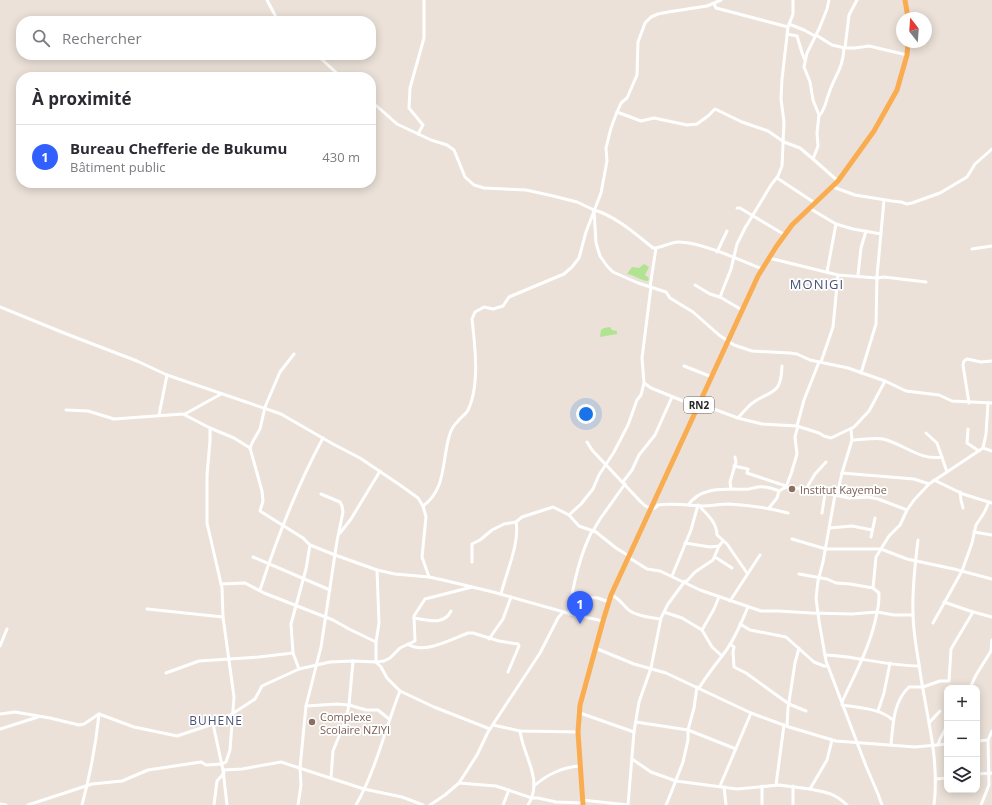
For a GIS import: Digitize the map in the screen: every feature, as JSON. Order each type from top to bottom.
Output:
[{"type":"highway","points":[[905,0],[907,12]]},
{"type":"highway","name":"RN2","points":[[582,803],[578,732],[580,705],[602,621],[611,595],[762,269],[785,235],[809,208],[833,187],[874,131],[897,90],[908,48]]},
{"type":"street","points":[[267,0],[275,16]]},
{"type":"street","points":[[418,134],[423,125],[409,108],[410,88],[424,38],[424,0]]},
{"type":"street","points":[[423,506],[432,498],[439,486],[444,469],[449,436],[457,422],[468,411],[476,376],[472,319],[475,312],[484,307],[493,309],[503,306],[509,297],[564,274],[579,258],[606,175],[608,161],[606,148],[617,112],[621,103],[627,98],[637,75],[638,42],[645,23],[651,17],[668,12],[707,6],[721,0]]},
{"type":"street","points":[[720,297],[734,258],[737,244],[752,215],[777,178],[782,166],[784,122],[781,99],[782,79],[788,26],[793,14],[793,0]]},
{"type":"street","points":[[813,159],[818,146],[817,133],[819,116],[811,94],[810,82],[804,67],[807,52],[826,14],[829,0]]},
{"type":"street","points":[[819,116],[841,66],[849,15],[857,0]]},
{"type":"street","points":[[714,4],[716,8],[804,30],[832,45],[844,48],[869,46],[907,55]]},
{"type":"street","points":[[787,34],[797,36],[800,42],[799,48],[805,60]]},
{"type":"street","points":[[322,60],[336,72]]},
{"type":"street","points":[[376,105],[397,124],[447,145],[454,150],[465,177],[474,185],[489,188],[526,190],[577,202],[612,218],[653,248],[679,242],[702,246],[762,269]]},
{"type":"street","points":[[617,112],[640,121],[654,118],[688,125],[697,124],[715,109],[742,122],[768,131],[784,142],[800,148],[838,181]]},
{"type":"street","points":[[833,187],[856,195],[907,204],[912,203],[940,193],[967,177],[975,164],[992,149]]},
{"type":"street","points":[[777,178],[815,203]]},
{"type":"street","points":[[861,373],[876,324],[877,278],[884,200]]},
{"type":"street","points":[[737,208],[740,208],[785,235]]},
{"type":"street","points":[[809,208],[836,224],[881,234]]},
{"type":"street","points":[[594,210],[596,243],[600,256],[613,272],[666,292],[670,298],[693,312],[728,342],[740,348],[752,351],[790,353],[810,360],[837,365],[885,381],[906,390],[939,395],[952,401],[990,403],[983,448]]},
{"type":"street","points":[[827,272],[836,224]]},
{"type":"street","points":[[717,252],[727,231]]},
{"type":"street","points":[[858,276],[861,248],[866,231]]},
{"type":"street","points":[[972,249],[992,246]]},
{"type":"street","points":[[569,515],[581,504],[593,489],[628,425],[637,400],[641,395],[644,383],[642,358],[656,248]]},
{"type":"street","points":[[769,258],[838,274],[926,282]]},
{"type":"street","points":[[769,508],[777,498],[779,491],[786,487],[797,454],[795,437],[804,400],[833,327],[838,274]]},
{"type":"street","points":[[695,285],[742,310]]},
{"type":"street","points":[[0,307],[137,361],[167,375],[221,394],[265,407],[281,414],[360,458],[418,498],[423,506],[426,517],[422,556],[430,577]]},
{"type":"street","points":[[294,354],[281,369],[265,407],[260,429],[250,448],[262,491],[263,501],[260,511],[303,538],[310,545],[377,570],[395,574],[430,577],[500,594],[569,614],[602,621]]},
{"type":"street","points":[[969,403],[963,365],[964,361],[992,361]]},
{"type":"street","points":[[684,366],[712,377]]},
{"type":"street","points":[[738,418],[752,404],[777,389],[781,380],[782,366]]},
{"type":"street","points":[[159,415],[167,375]]},
{"type":"street","points":[[644,383],[672,397],[738,418],[762,424],[798,426],[831,438],[854,427],[869,411],[885,381]]},
{"type":"street","points":[[66,410],[88,410],[114,419],[185,414],[221,394]]},
{"type":"street","points":[[569,614],[577,567],[585,548],[585,544],[632,470],[639,455],[656,435],[672,397]]},
{"type":"street","points":[[185,414],[210,428],[234,438],[250,448]]},
{"type":"street","points":[[28,805],[92,784],[122,781],[148,770],[201,762],[206,765],[222,764],[226,762],[230,750],[234,697],[230,658],[223,617],[221,584],[207,523],[207,475],[210,428]]},
{"type":"street","points":[[851,429],[852,440],[836,495],[816,598],[828,666],[882,805]]},
{"type":"street","points":[[968,429],[967,443],[979,450]]},
{"type":"street","points":[[926,433],[938,443],[947,472]]},
{"type":"street","points":[[260,590],[268,564],[296,494],[323,438]]},
{"type":"street","points":[[852,440],[882,439],[923,456],[935,458],[942,457]]},
{"type":"street","points":[[587,442],[592,450],[645,506],[651,509],[658,505],[668,504],[700,506],[718,506],[727,504],[769,508],[788,513]]},
{"type":"street","points":[[873,588],[876,557],[889,536],[900,525],[907,510],[914,500],[934,480],[979,450],[983,448],[992,451]]},
{"type":"street","points":[[731,489],[730,482],[735,457]]},
{"type":"street","points":[[806,489],[815,474],[826,462]]},
{"type":"street","points":[[734,466],[748,469],[748,473],[786,487],[806,489],[849,498],[868,497],[878,499],[907,510]]},
{"type":"street","points":[[338,535],[351,519],[380,471]]},
{"type":"street","points":[[842,473],[914,479],[929,484]]},
{"type":"street","points":[[764,487],[765,479]]},
{"type":"street","points":[[933,623],[962,571],[972,543],[976,525],[990,502],[960,492],[934,480]]},
{"type":"street","points":[[688,505],[692,499],[707,491],[724,488],[750,489],[764,487],[779,491]]},
{"type":"street","points":[[960,492],[963,508]]},
{"type":"street","points":[[298,805],[301,785],[300,768],[306,706],[321,647],[338,535],[343,512],[342,506],[336,500],[321,494]]},
{"type":"street","points":[[822,514],[825,494]]},
{"type":"street","points":[[700,506],[715,524],[717,528],[717,535],[747,573]]},
{"type":"street","points":[[672,576],[700,506]]},
{"type":"street","points":[[472,562],[472,544],[480,540],[492,530],[504,524],[516,522],[522,517],[553,507],[569,515],[579,526],[599,534],[616,548],[647,569],[660,571],[686,582],[700,590],[761,612],[778,611],[852,614],[877,612],[894,615],[913,615]]},
{"type":"street","points":[[871,537],[875,518]]},
{"type":"street","points":[[500,594],[515,545],[517,529],[516,522]]},
{"type":"street","points":[[830,528],[852,526],[872,530]]},
{"type":"street","points":[[974,532],[992,535]]},
{"type":"street","points":[[792,539],[826,549],[881,549],[907,560],[962,571],[992,579]]},
{"type":"street","points":[[918,540],[913,589],[913,615],[919,666],[933,746],[936,779],[934,805]]},
{"type":"street","points":[[459,783],[496,786],[532,798],[556,802],[628,805],[634,732],[639,702],[651,668],[660,619],[686,582],[695,572],[713,560],[719,546],[723,541]]},
{"type":"street","points":[[685,543],[710,547],[719,546]]},
{"type":"street","points":[[299,669],[293,653],[291,624],[297,606],[310,545]]},
{"type":"street","points":[[730,601],[760,555]]},
{"type":"street","points":[[253,557],[303,580],[330,590]]},
{"type":"street","points":[[715,557],[732,568]]},
{"type":"street","points":[[377,570],[379,623],[376,642],[376,662],[381,667],[387,678],[400,691],[434,707],[490,729]]},
{"type":"street","points":[[799,574],[836,583],[873,588],[879,593],[877,612],[862,659],[842,704]]},
{"type":"street","points":[[221,584],[245,583],[325,617],[376,642]]},
{"type":"street","points":[[98,714],[134,727],[174,736],[213,724],[232,714],[256,698],[262,686],[299,669],[316,665],[353,661],[376,662],[387,659],[398,650],[415,641],[414,618],[425,599],[472,587]]},
{"type":"street","points":[[611,595],[617,597],[624,606],[638,615],[651,616],[660,619]]},
{"type":"street","points":[[571,596],[598,598],[609,602]]},
{"type":"street","points":[[489,639],[503,619],[511,597]]},
{"type":"street","points":[[702,630],[719,597]]},
{"type":"street","points":[[944,602],[992,617]]},
{"type":"street","points":[[666,805],[683,762],[688,740],[688,730],[698,688],[730,644],[748,607]]},
{"type":"street","points":[[147,609],[223,617]]},
{"type":"street","points":[[414,618],[430,621],[442,620],[450,614],[451,611]]},
{"type":"street","points":[[430,805],[459,783],[490,729],[540,653],[558,618],[564,612]]},
{"type":"street","points":[[664,612],[682,618],[702,630],[712,647],[722,656]]},
{"type":"street","points":[[891,745],[893,720],[896,708],[903,692],[909,687],[923,688],[940,681],[949,681],[951,648],[973,612]]},
{"type":"street","points":[[740,624],[750,630],[783,636],[814,662],[828,666]]},
{"type":"street","points":[[0,646],[8,629]]},
{"type":"street","points":[[408,644],[417,648],[436,645],[468,633],[473,633],[489,639],[519,646],[508,672]]},
{"type":"street","points":[[972,685],[991,651],[992,640]]},
{"type":"street","points":[[730,644],[734,647],[734,667],[746,673],[789,704],[806,711]]},
{"type":"street","points":[[595,648],[634,664],[666,673],[751,713],[786,726],[832,740],[915,747],[944,744]]},
{"type":"street","points":[[776,785],[795,663],[799,648]]},
{"type":"street","points":[[166,673],[199,661],[293,653]]},
{"type":"street","points":[[825,655],[890,663],[902,666],[919,666]]},
{"type":"street","points":[[331,778],[333,751],[346,720],[349,705],[353,661]]},
{"type":"street","points":[[878,711],[884,693],[890,663]]},
{"type":"street","points":[[356,805],[364,789],[381,745],[400,691]]},
{"type":"street","points":[[306,706],[337,704],[349,705],[366,710],[378,710],[389,719]]},
{"type":"street","points":[[842,704],[878,711],[887,715],[893,720]]},
{"type":"street","points":[[0,714],[15,712],[79,725],[84,724],[98,714]]},
{"type":"street","points":[[929,723],[940,712]]},
{"type":"street","points":[[580,713],[634,732]]},
{"type":"street","points":[[726,805],[722,787],[751,713]]},
{"type":"street","points":[[82,805],[88,786],[97,733],[98,714]]},
{"type":"street","points":[[0,729],[40,716]]},
{"type":"street","points":[[636,722],[688,730],[736,749]]},
{"type":"street","points":[[213,724],[222,764],[227,805]]},
{"type":"street","points":[[493,725],[520,731],[578,732]]},
{"type":"street","points":[[520,731],[524,751],[534,776],[532,798],[528,805]]},
{"type":"street","points":[[981,805],[989,785],[990,773],[988,740],[992,731]]},
{"type":"street","points":[[938,745],[944,732]]},
{"type":"street","points":[[810,788],[827,760],[832,740]]},
{"type":"street","points":[[980,741],[988,740]]},
{"type":"street","points":[[632,759],[651,772],[676,781],[737,789],[776,785],[810,788],[839,797],[847,805]]},
{"type":"street","points":[[223,771],[279,762],[364,789],[402,797],[423,805]]},
{"type":"street","points":[[534,786],[553,773],[572,766],[579,766]]},
{"type":"street","points":[[214,805],[217,781],[223,771]]},
{"type":"street","points":[[980,774],[990,773]]},
{"type":"street","points":[[936,779],[944,778]]},
{"type":"street","points":[[762,786],[762,805]]},
{"type":"street","points":[[793,786],[793,805]]},
{"type":"street","points":[[503,805],[509,790]]},
{"type":"street","points":[[0,804],[6,805]]},
{"type":"green space","points":[[644,264],[649,267],[645,275],[649,278],[648,281],[627,274],[632,267],[639,268]]},
{"type":"green space","points":[[610,327],[612,330],[617,331],[617,334],[600,337],[601,330]]},
{"type":"place","name":"Institut Kayembe","points":[[792,489]]},
{"type":"place","name":"Bureau Chefferie de Bukumu","points":[[580,624]]},
{"type":"place","name":"Complexe Scolaire NZIYI","points":[[312,722]]},
{"type":"district","name":"MONIGI","points":[[817,284]]},
{"type":"district","name":"BUHENE","points":[[216,720]]}]
